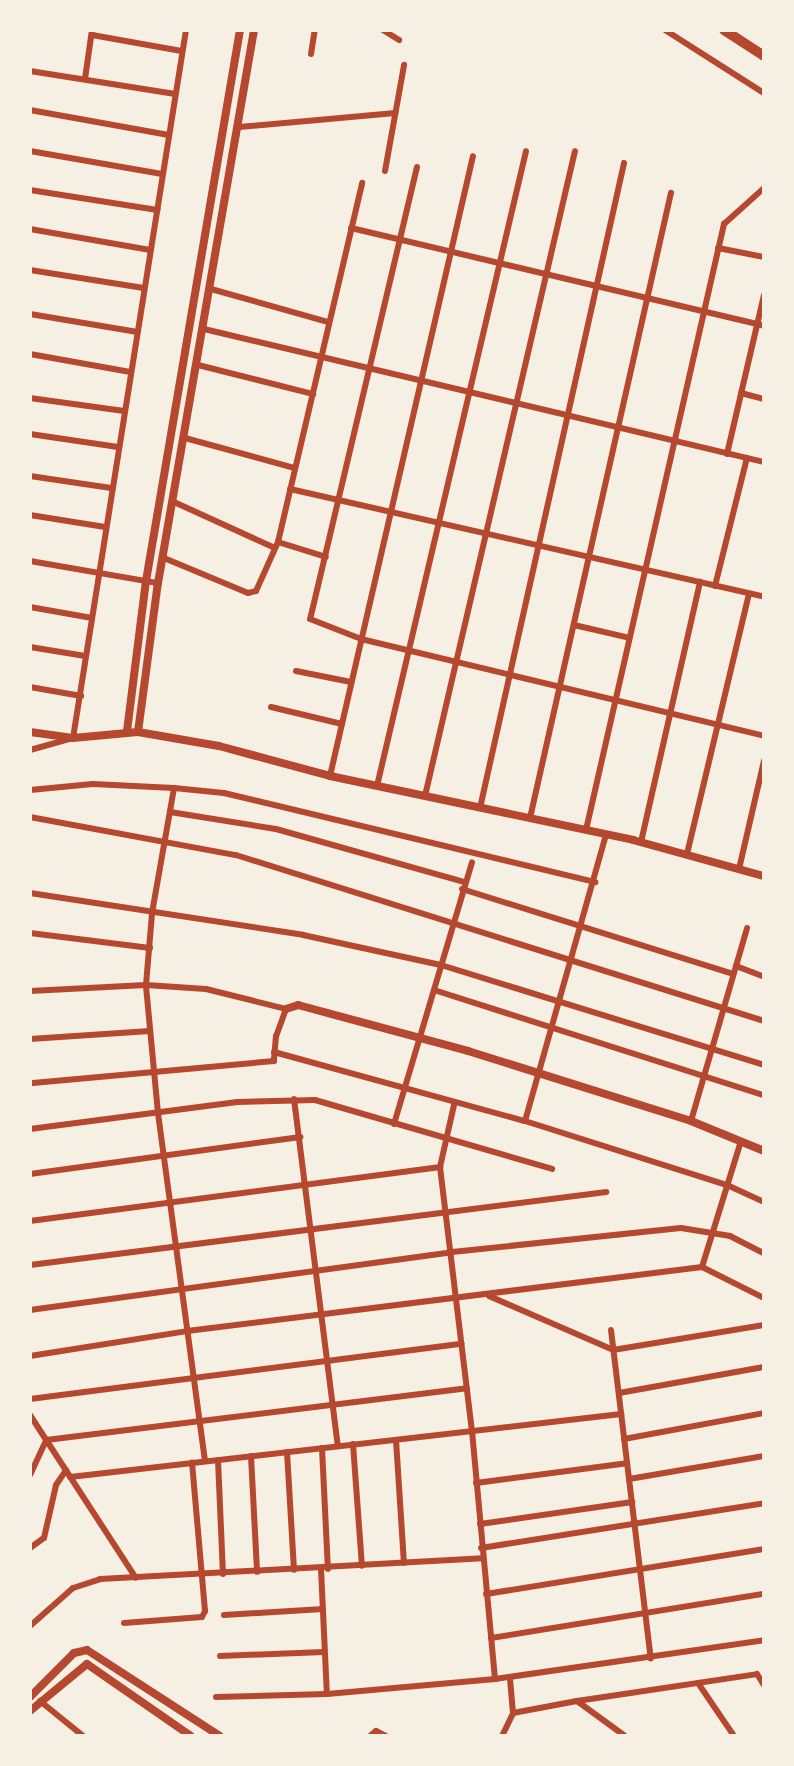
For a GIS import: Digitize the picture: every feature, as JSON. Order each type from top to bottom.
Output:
[{"type":"main road","points":[[724,30],[764,55]]},
{"type":"street","points":[[74,738],[111,488],[186,30]]},
{"type":"street","points":[[127,731],[146,581],[240,30]]},
{"type":"street","points":[[138,732],[158,583],[240,127],[254,30]]},
{"type":"street","points":[[311,54],[315,30]]},
{"type":"street","points":[[383,30],[399,40]]},
{"type":"street","points":[[665,30],[764,93]]},
{"type":"street","points":[[85,79],[92,33],[182,51]]},
{"type":"street","points":[[385,171],[404,65]]},
{"type":"street","points":[[30,73],[175,94]]},
{"type":"street","points":[[30,110],[169,135]]},
{"type":"street","points":[[240,127],[396,113]]},
{"type":"street","points":[[30,151],[162,174]]},
{"type":"street","points":[[377,786],[411,651],[526,151]]},
{"type":"street","points":[[425,796],[575,151]]},
{"type":"street","points":[[330,776],[473,156]]},
{"type":"street","points":[[480,808],[624,163]]},
{"type":"street","points":[[417,167],[342,500],[310,619],[361,639],[764,736]]},
{"type":"street","points":[[164,558],[253,595],[277,545],[362,183]]},
{"type":"street","points":[[586,830],[724,224],[764,188]]},
{"type":"street","points":[[30,190],[157,210]]},
{"type":"street","points":[[530,818],[671,193]]},
{"type":"street","points":[[351,228],[761,325]]},
{"type":"street","points":[[30,229],[150,250]]},
{"type":"street","points":[[718,248],[764,257]]},
{"type":"street","points":[[30,270],[144,288]]},
{"type":"street","points":[[201,270],[214,273]]},
{"type":"street","points":[[211,289],[328,322]]},
{"type":"street","points":[[727,454],[761,325],[764,295]]},
{"type":"street","points":[[30,314],[137,332]]},
{"type":"street","points":[[204,329],[516,406],[764,462]]},
{"type":"street","points":[[30,354],[130,372]]},
{"type":"street","points":[[198,365],[313,394]]},
{"type":"street","points":[[741,393],[764,399]]},
{"type":"street","points":[[30,398],[124,411]]},
{"type":"street","points":[[30,434],[118,447]]},
{"type":"street","points":[[185,439],[295,468]]},
{"type":"street","points":[[715,586],[747,458]]},
{"type":"street","points":[[30,476],[111,488]]},
{"type":"street","points":[[162,488],[175,492]]},
{"type":"street","points":[[290,489],[764,597]]},
{"type":"street","points":[[174,502],[277,545],[326,557]]},
{"type":"street","points":[[30,515],[105,527]]},
{"type":"street","points":[[30,561],[158,583]]},
{"type":"street","points":[[641,842],[700,582]]},
{"type":"street","points":[[687,854],[749,593]]},
{"type":"street","points":[[30,607],[92,618]]},
{"type":"street","points":[[574,625],[630,638]]},
{"type":"street","points":[[30,647],[85,656]]},
{"type":"street","points":[[296,671],[351,682]]},
{"type":"street","points":[[30,687],[81,696]]},
{"type":"street","points":[[271,707],[342,724]]},
{"type":"street","points":[[30,732],[74,738]]},
{"type":"street","points":[[30,750],[74,738],[138,732],[219,746],[330,776],[641,842],[764,876]]},
{"type":"street","points":[[739,869],[764,761]]},
{"type":"street","points":[[30,790],[93,784],[224,793],[595,883]]},
{"type":"street","points":[[174,788],[152,913],[146,985],[158,1114],[205,1461]]},
{"type":"street","points":[[170,812],[276,829],[464,885],[581,926],[733,974]]},
{"type":"street","points":[[30,817],[236,855],[318,878],[452,925],[764,1021]]},
{"type":"street","points":[[525,1121],[568,960],[595,883],[606,834]]},
{"type":"street","points":[[394,1124],[472,862]]},
{"type":"street","points":[[30,893],[303,935],[441,965],[558,999],[764,1065]]},
{"type":"street","points":[[691,1121],[747,928]]},
{"type":"street","points":[[30,933],[149,948]]},
{"type":"street","points":[[736,965],[764,976]]},
{"type":"street","points":[[30,991],[146,985],[206,989],[286,1009],[298,1005],[539,1073],[691,1121],[764,1151]]},
{"type":"street","points":[[434,990],[764,1094]]},
{"type":"street","points":[[30,1083],[274,1061],[286,1009]]},
{"type":"street","points":[[30,1040],[150,1031]]},
{"type":"street","points":[[274,1052],[454,1105],[525,1121],[727,1185],[764,1202]]},
{"type":"street","points":[[295,1099],[338,1446]]},
{"type":"street","points":[[30,1129],[295,1099],[315,1100],[394,1124],[447,1136],[552,1169]]},
{"type":"street","points":[[454,1105],[440,1167],[472,1431],[495,1679]]},
{"type":"street","points":[[30,1174],[300,1137]]},
{"type":"street","points":[[702,1267],[741,1141]]},
{"type":"street","points":[[30,1221],[306,1182],[440,1167]]},
{"type":"street","points":[[30,1265],[312,1227],[606,1192]]},
{"type":"street","points":[[30,1310],[317,1273],[452,1252],[681,1228],[713,1231],[764,1252]]},
{"type":"street","points":[[30,1356],[322,1313],[457,1299],[702,1267],[764,1298]]},
{"type":"street","points":[[487,1295],[613,1350],[764,1325]]},
{"type":"street","points":[[611,1330],[651,1658]]},
{"type":"street","points":[[30,1399],[462,1344]]},
{"type":"street","points":[[619,1393],[764,1367]]},
{"type":"street","points":[[46,1440],[467,1388]]},
{"type":"street","points":[[624,1439],[764,1413]]},
{"type":"street","points":[[30,1548],[44,1538],[56,1485],[68,1473],[192,1463],[621,1414]]},
{"type":"street","points":[[30,1415],[136,1578]]},
{"type":"street","points":[[30,1475],[46,1440]]},
{"type":"street","points":[[396,1440],[404,1563]]},
{"type":"street","points":[[353,1444],[362,1566]]},
{"type":"street","points":[[322,1448],[323,1609],[327,1694]]},
{"type":"street","points":[[287,1452],[294,1570]]},
{"type":"street","points":[[251,1456],[257,1572]]},
{"type":"street","points":[[629,1479],[764,1456]]},
{"type":"street","points":[[218,1460],[223,1574]]},
{"type":"street","points":[[124,1623],[202,1617],[202,1574],[192,1463]]},
{"type":"street","points":[[476,1483],[627,1463]]},
{"type":"street","points":[[480,1524],[632,1502]]},
{"type":"street","points":[[481,1548],[635,1526],[764,1503]]},
{"type":"street","points":[[486,1594],[764,1549]]},
{"type":"street","points":[[30,1626],[73,1588],[100,1579],[324,1569],[482,1558]]},
{"type":"street","points":[[491,1638],[764,1594]]},
{"type":"street","points":[[224,1615],[323,1609]]},
{"type":"street","points":[[216,1697],[327,1694],[495,1679],[764,1640]]},
{"type":"street","points":[[30,1697],[74,1653],[87,1650],[220,1736]]},
{"type":"street","points":[[220,1656],[324,1652]]},
{"type":"street","points":[[30,1711],[87,1664],[191,1736]]},
{"type":"street","points":[[513,1713],[757,1674],[764,1685]]},
{"type":"street","points":[[502,1736],[513,1713],[510,1677]]},
{"type":"street","points":[[698,1683],[734,1736]]},
{"type":"street","points":[[40,1701],[83,1736]]},
{"type":"street","points":[[577,1701],[625,1736]]},
{"type":"street","points":[[370,1736],[376,1731],[386,1736]]}]
